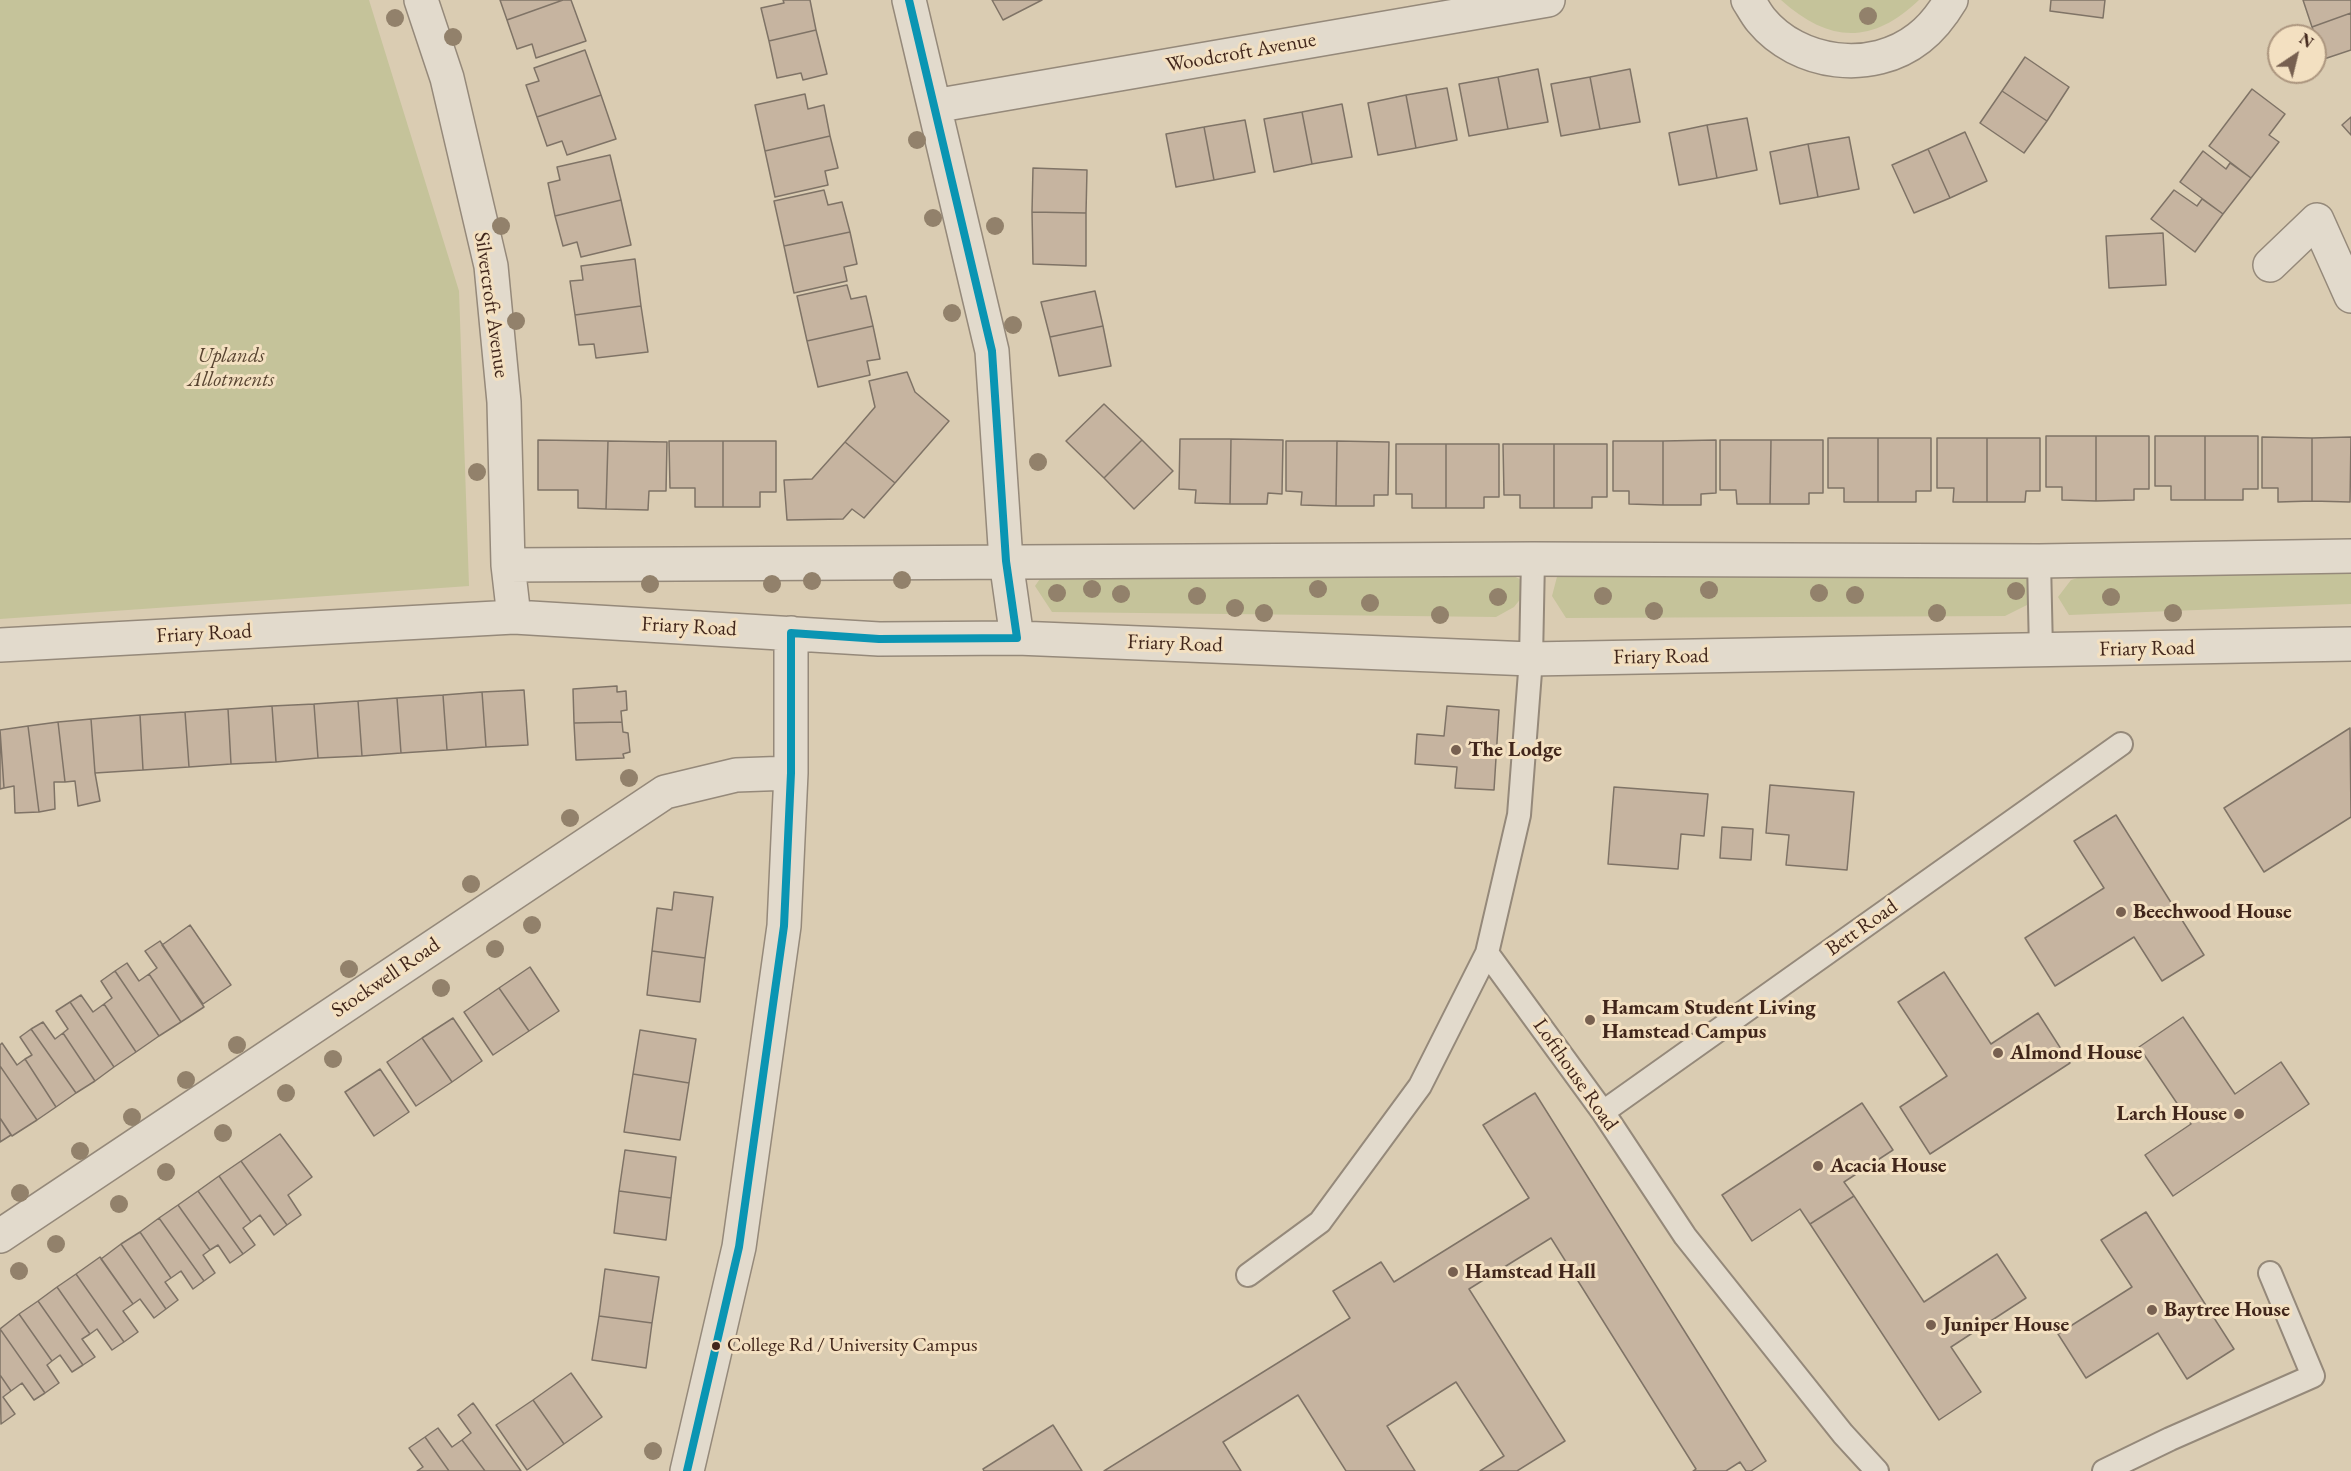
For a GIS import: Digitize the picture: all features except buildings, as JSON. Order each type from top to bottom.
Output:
[{"type":"street","name":"Silvercroft Avenue","points":[[421,0],[447,78],[491,266],[504,402],[508,565],[514,618]]},
{"type":"street","points":[[909,0],[992,351],[1006,561],[1017,638]]},
{"type":"street","name":"Woodcroft Avenue","points":[[934,106],[1548,0]]},
{"type":"street","points":[[1748,0],[1761,20],[1782,39],[1807,53],[1835,60],[1864,60],[1892,53],[1918,39],[1939,19],[1951,0]]},
{"type":"street","points":[[2270,265],[2317,220],[2351,296]]},
{"type":"street","points":[[508,565],[1006,561],[2039,561],[2351,556]]},
{"type":"street","name":"Friary Road","points":[[0,645],[514,618],[879,639],[1017,638],[1531,659],[2351,644]]},
{"type":"street","points":[[687,1471],[739,1247],[784,926],[791,774],[791,633]]},
{"type":"street","name":"Stockwell Road","points":[[0,1236],[665,792],[736,775],[791,774]]},
{"type":"lane","points":[[1248,1275],[1320,1222],[1420,1086],[1487,952],[1519,815],[1531,659],[1533,560]]},
{"type":"lane","points":[[2039,561],[2041,651]]},
{"type":"lane","name":"Bett Road","points":[[1603,1112],[2121,744]]},
{"type":"lane","name":"Lofthouse Road","points":[[1487,952],[1603,1112],[1685,1236],[1843,1434],[1877,1471]]},
{"type":"lane","points":[[2104,1471],[2170,1439],[2313,1376],[2270,1273]]},
{"type":"green space","name":"Uplands Allotments","points":[[0,0],[369,0],[459,291],[469,586],[0,619]]},
{"type":"green space","points":[[1781,0],[1919,0],[1902,15],[1884,25],[1867,31],[1850,33],[1833,31],[1816,24]]},
{"type":"green space","points":[[2351,567],[2351,604],[2069,615],[2058,597],[2071,580],[2104,570]]},
{"type":"green space","points":[[1044,573],[1509,574],[1522,580],[1522,597],[1514,607],[1496,617],[1052,612],[1035,586]]},
{"type":"green space","points":[[1558,573],[2023,575],[2033,583],[2027,605],[2005,616],[1566,618],[1552,596]]},
{"type":"transit line","points":[[687,1471],[739,1247],[784,926],[791,773],[791,633],[879,639],[1017,638],[1006,561],[992,351],[909,0]]},
{"type":"place","name":"The Lodge","points":[[1456,750]]},
{"type":"place","name":"Beechwood House","points":[[2121,912]]},
{"type":"place","name":"Hamcam Student Living Hamstead Campus","points":[[1590,1020]]},
{"type":"place","name":"Almond House","points":[[1998,1053]]},
{"type":"place","name":"Larch House","points":[[2239,1114]]},
{"type":"place","name":"Acacia House","points":[[1818,1166]]},
{"type":"place","name":"Hamstead Hall","points":[[1453,1272]]},
{"type":"place","name":"Baytree House","points":[[2152,1310]]},
{"type":"place","name":"Juniper House","points":[[1931,1325]]},
{"type":"place","name":"College Rd / University Campus","points":[[716,1346]]}]
